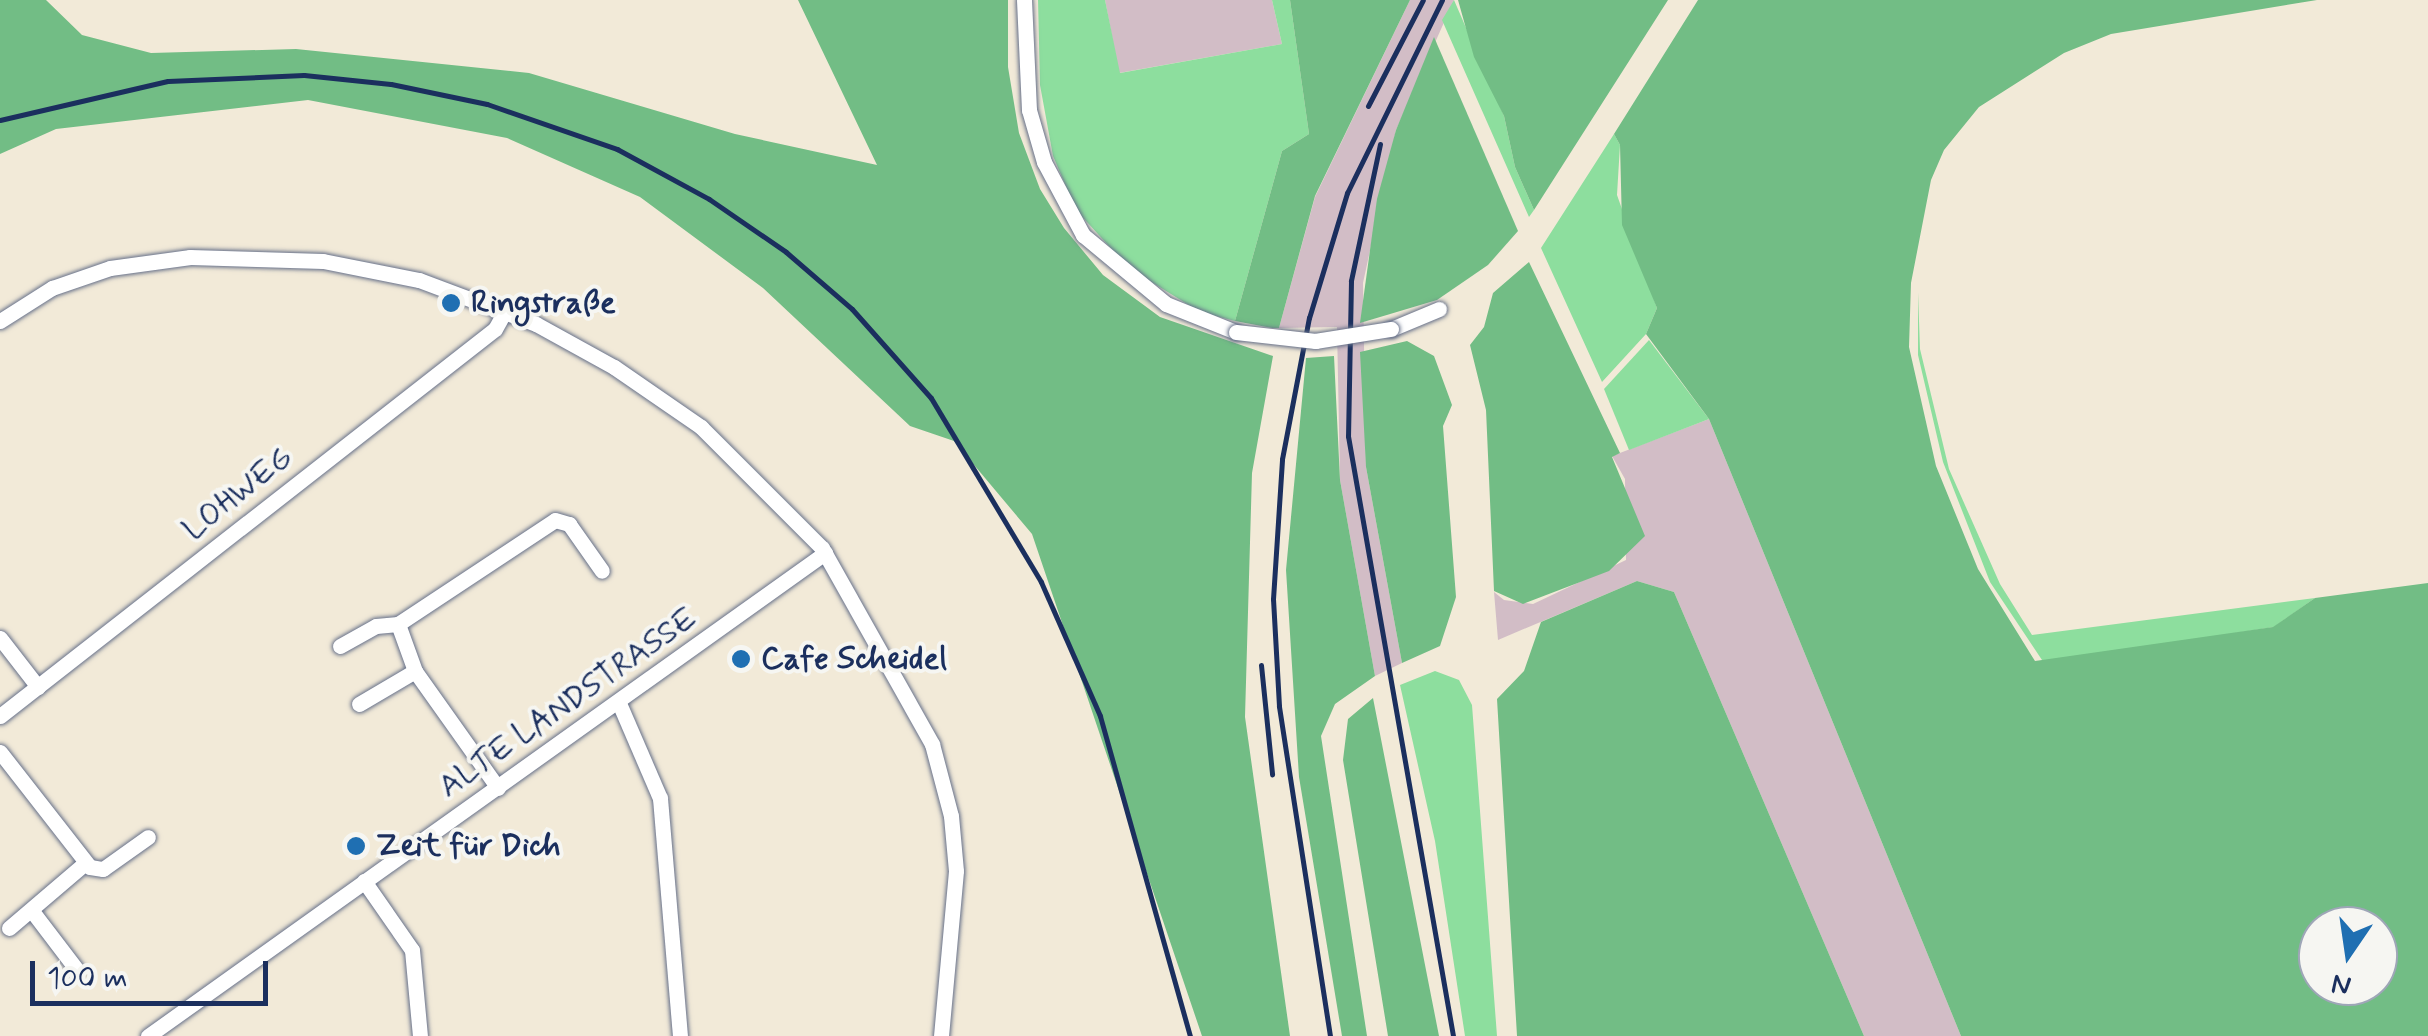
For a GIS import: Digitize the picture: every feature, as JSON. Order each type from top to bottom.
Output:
[{"type":"street","points":[[1024,0],[1030,110],[1061,201],[1083,234],[1137,285],[1196,319],[1236,332],[1315,342],[1391,329],[1440,310]]},
{"type":"street","points":[[0,321],[85,275],[190,257],[323,260],[419,280],[506,311],[594,354],[701,427],[825,553],[932,744],[951,816],[955,897],[941,1036]]},
{"type":"street","name":"LOHWEG","points":[[0,716],[495,329],[506,311]]},
{"type":"street","points":[[340,646],[376,626],[398,624],[555,520],[569,524],[602,571]]},
{"type":"street","name":"ALTE LANDSTRASSE","points":[[148,1036],[825,553]]},
{"type":"street","points":[[398,624],[415,670],[498,788]]},
{"type":"street","points":[[0,638],[38,687]]},
{"type":"street","points":[[359,704],[415,670]]},
{"type":"street","points":[[618,702],[660,798],[680,1036]]},
{"type":"street","points":[[0,752],[84,864],[103,869],[148,837]]},
{"type":"street","points":[[9,928],[84,864]]},
{"type":"street","points":[[364,880],[412,950],[420,1036]]},
{"type":"street","points":[[32,911],[77,970]]},
{"type":"shaded area","points":[[1105,0],[1272,0],[1282,44],[1119,73]]},
{"type":"shaded area","points":[[1410,0],[1454,0],[1396,130],[1363,283],[1366,467],[1402,663],[1375,676],[1340,480],[1337,327],[1279,328],[1315,197]]},
{"type":"shaded area","points":[[1709,419],[1961,1036],[1864,1036],[1674,592],[1637,581],[1498,640],[1494,592],[1504,600],[1533,604],[1626,560],[1625,479],[1612,456]]},
{"type":"green space","points":[[0,0],[46,0],[82,35],[151,53],[296,49],[529,73],[735,134],[877,165],[798,0],[1008,0],[1008,67],[1019,133],[1040,189],[1064,228],[1103,275],[1160,317],[1273,356],[1252,473],[1245,717],[1290,1036],[1202,1036],[1032,534],[954,441],[910,426],[763,288],[640,197],[507,138],[308,100],[56,129],[0,154]]},
{"type":"green space","points":[[1038,0],[1105,0],[1120,73],[1282,44],[1272,0],[1290,0],[1309,134],[1282,151],[1235,321],[1200,312],[1129,268],[1076,210],[1053,156],[1040,85]]},
{"type":"green space","points":[[1290,0],[1410,0],[1315,196],[1279,328],[1272,328],[1235,321],[1282,151],[1309,134]]},
{"type":"green space","points":[[1454,0],[1504,116],[1515,167],[1534,210],[1529,217],[1442,20]]},
{"type":"green space","points":[[1458,0],[1668,0],[1534,210],[1515,167],[1504,116],[1474,57]]},
{"type":"green space","points":[[1698,0],[2317,0],[2111,34],[2064,53],[1979,107],[1944,150],[1931,180],[1911,283],[1909,347],[1936,466],[1978,569],[2035,661],[2273,627],[2315,598],[2428,583],[2428,1036],[1961,1036],[1709,419],[1646,334],[1657,308],[1622,225],[1620,145],[1614,134]]},
{"type":"green space","points":[[1434,37],[1518,231],[1488,265],[1437,300],[1360,323],[1377,199],[1396,130]]},
{"type":"green space","points":[[1614,134],[1620,145],[1617,195],[1657,308],[1646,334],[1602,382],[1541,248]]},
{"type":"green space","points":[[1529,262],[1620,453],[1612,457],[1645,536],[1609,571],[1523,604],[1494,591],[1486,410],[1470,345],[1484,327],[1493,293]]},
{"type":"green space","points":[[1918,292],[1920,349],[1949,469],[2000,584],[2032,635],[2315,598],[2274,627],[2044,663],[1990,582],[1943,462],[1918,355]]},
{"type":"green space","points":[[1649,340],[1709,419],[1629,450],[1604,389]]},
{"type":"green space","points":[[1407,341],[1434,356],[1452,405],[1443,426],[1456,597],[1440,646],[1402,663],[1366,467],[1360,352]]},
{"type":"green space","points":[[1334,356],[1340,480],[1375,676],[1335,704],[1321,736],[1367,1036],[1342,1036],[1299,777],[1286,570],[1306,358]]},
{"type":"green space","points":[[1637,581],[1674,592],[1864,1036],[1517,1036],[1497,699],[1524,671],[1541,622]]},
{"type":"green space","points":[[1435,671],[1459,680],[1472,705],[1497,1036],[1465,1036],[1435,841],[1400,685]]},
{"type":"green space","points":[[1373,698],[1439,1036],[1388,1036],[1343,760],[1348,719]]},
{"type":"railway","points":[[1368,106],[1423,0]]},
{"type":"railway","points":[[1330,1036],[1279,706],[1273,599],[1282,459],[1309,318],[1347,193],[1442,0]]},
{"type":"railway","points":[[0,120],[168,81],[304,75],[391,84],[487,104],[617,149],[709,199],[786,252],[852,309],[931,398],[1041,582],[1100,716],[1190,1036]]},
{"type":"railway","points":[[1380,144],[1351,281],[1348,436],[1453,1036]]},
{"type":"railway","points":[[1261,665],[1272,774]]},
{"type":"place","name":"Ringstraße","points":[[451,303]]},
{"type":"place","name":"Cafe Scheidel","points":[[741,659]]},
{"type":"place","name":"Zeit für Dich","points":[[356,846]]}]
